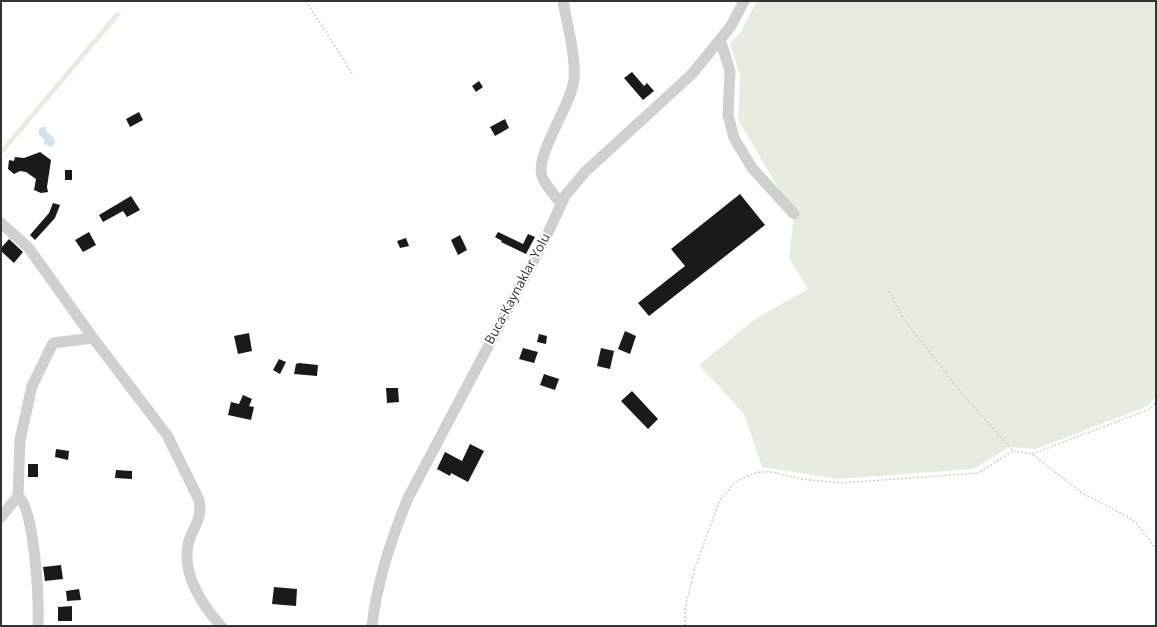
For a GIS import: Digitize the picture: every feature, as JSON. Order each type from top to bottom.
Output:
[{"type":"street","points":[[561,204],[542,178],[541,165],[548,143],[569,100],[574,79],[572,49],[563,1]]},
{"type":"street","name":"Buca-Kaynaklar Yolu","points":[[372,626],[376,594],[395,529],[408,498],[546,237],[565,196],[585,172],[692,74],[730,26],[744,1]]},
{"type":"street","points":[[720,39],[730,71],[728,115],[734,138],[752,168],[794,214]]},
{"type":"street","points":[[1,223],[28,246],[93,338],[166,435],[199,500],[201,512],[188,545],[188,568],[196,589],[210,614],[221,626]]},
{"type":"street","points":[[1,517],[18,496],[20,489],[18,456],[20,440],[32,386],[54,343],[93,338]]},
{"type":"street","points":[[18,496],[22,498],[25,509],[36,566],[38,626]]},
{"type":"path","points":[[306,1],[352,73]]},
{"type":"path","points":[[888,292],[903,318],[964,396],[1013,451],[1032,454],[1082,493],[1128,517],[1137,524],[1156,549]]},
{"type":"path","points":[[1032,454],[1150,409],[1156,402]]},
{"type":"path","points":[[685,626],[685,608],[695,568],[719,502],[734,483],[749,475],[760,472],[773,472],[801,479],[841,483],[978,473],[1013,451]]},
{"type":"shaded area","points":[[757,1],[1156,1],[1156,396],[1148,406],[1036,449],[1009,447],[974,469],[837,479],[762,467],[744,414],[699,365],[755,319],[808,289],[789,258],[794,214],[738,120],[740,76],[730,44],[741,31]]},
{"type":"shaded area","points":[[117,11],[121,14],[1,156],[1,149]]},
{"type":"water","points":[[46,127],[46,131],[54,138],[55,143],[51,147],[44,144],[44,139],[39,135],[39,129]]},
{"type":"building","points":[[632,72],[644,86],[647,83],[654,91],[643,100],[624,78]]},
{"type":"building","points":[[479,81],[483,87],[476,92],[472,86]]},
{"type":"building","points":[[139,112],[143,120],[130,127],[126,119]]},
{"type":"building","points":[[505,119],[509,128],[495,136],[490,127]]},
{"type":"building","points":[[40,152],[51,160],[47,187],[48,192],[41,193],[34,190],[36,179],[26,172],[20,171],[14,174],[8,169],[9,160],[14,161],[15,157],[24,158]]},
{"type":"building","points":[[65,170],[72,170],[72,180],[65,180]]},
{"type":"building","points":[[740,194],[765,225],[649,316],[638,303],[685,266],[671,249]]},
{"type":"building","points":[[131,196],[140,210],[127,217],[123,211],[103,222],[99,215]]},
{"type":"building","points":[[53,203],[60,205],[55,218],[35,240],[30,235],[49,213]]},
{"type":"building","points":[[89,232],[96,245],[83,252],[75,240]]},
{"type":"building","points":[[498,232],[523,244],[528,234],[535,237],[526,254],[501,242],[502,241],[495,237]]},
{"type":"building","points":[[460,235],[467,250],[458,255],[451,240]]},
{"type":"building","points":[[406,238],[409,246],[400,248],[397,241]]},
{"type":"building","points":[[9,239],[23,252],[14,263],[1,251],[1,248]]},
{"type":"building","points":[[625,331],[636,336],[630,354],[618,349]]},
{"type":"building","points":[[249,333],[252,351],[238,354],[234,336]]},
{"type":"building","points":[[539,334],[547,336],[546,344],[537,342]]},
{"type":"building","points":[[523,348],[538,352],[534,363],[519,359]]},
{"type":"building","points":[[601,348],[614,351],[610,369],[597,366]]},
{"type":"building","points":[[279,359],[286,362],[280,374],[273,370]]},
{"type":"building","points":[[296,364],[318,365],[317,376],[294,374]]},
{"type":"building","points":[[544,374],[559,379],[555,390],[540,385]]},
{"type":"building","points":[[386,388],[398,388],[399,402],[387,403]]},
{"type":"building","points":[[632,391],[658,419],[648,429],[621,401]]},
{"type":"building","points":[[243,395],[252,399],[249,406],[254,407],[251,420],[228,415],[231,402],[239,404]]},
{"type":"building","points":[[470,444],[484,451],[468,482],[451,473],[450,476],[437,469],[445,452],[462,461]]},
{"type":"building","points":[[56,449],[69,451],[68,460],[55,457]]},
{"type":"building","points":[[28,464],[38,464],[38,477],[28,477]]},
{"type":"building","points":[[116,470],[132,471],[132,479],[115,478]]},
{"type":"building","points":[[61,565],[63,579],[45,581],[43,567]]},
{"type":"building","points":[[274,587],[297,589],[296,606],[272,604]]},
{"type":"building","points":[[79,589],[81,600],[67,601],[66,591]]},
{"type":"building","points":[[72,606],[72,621],[58,621],[58,607]]}]
